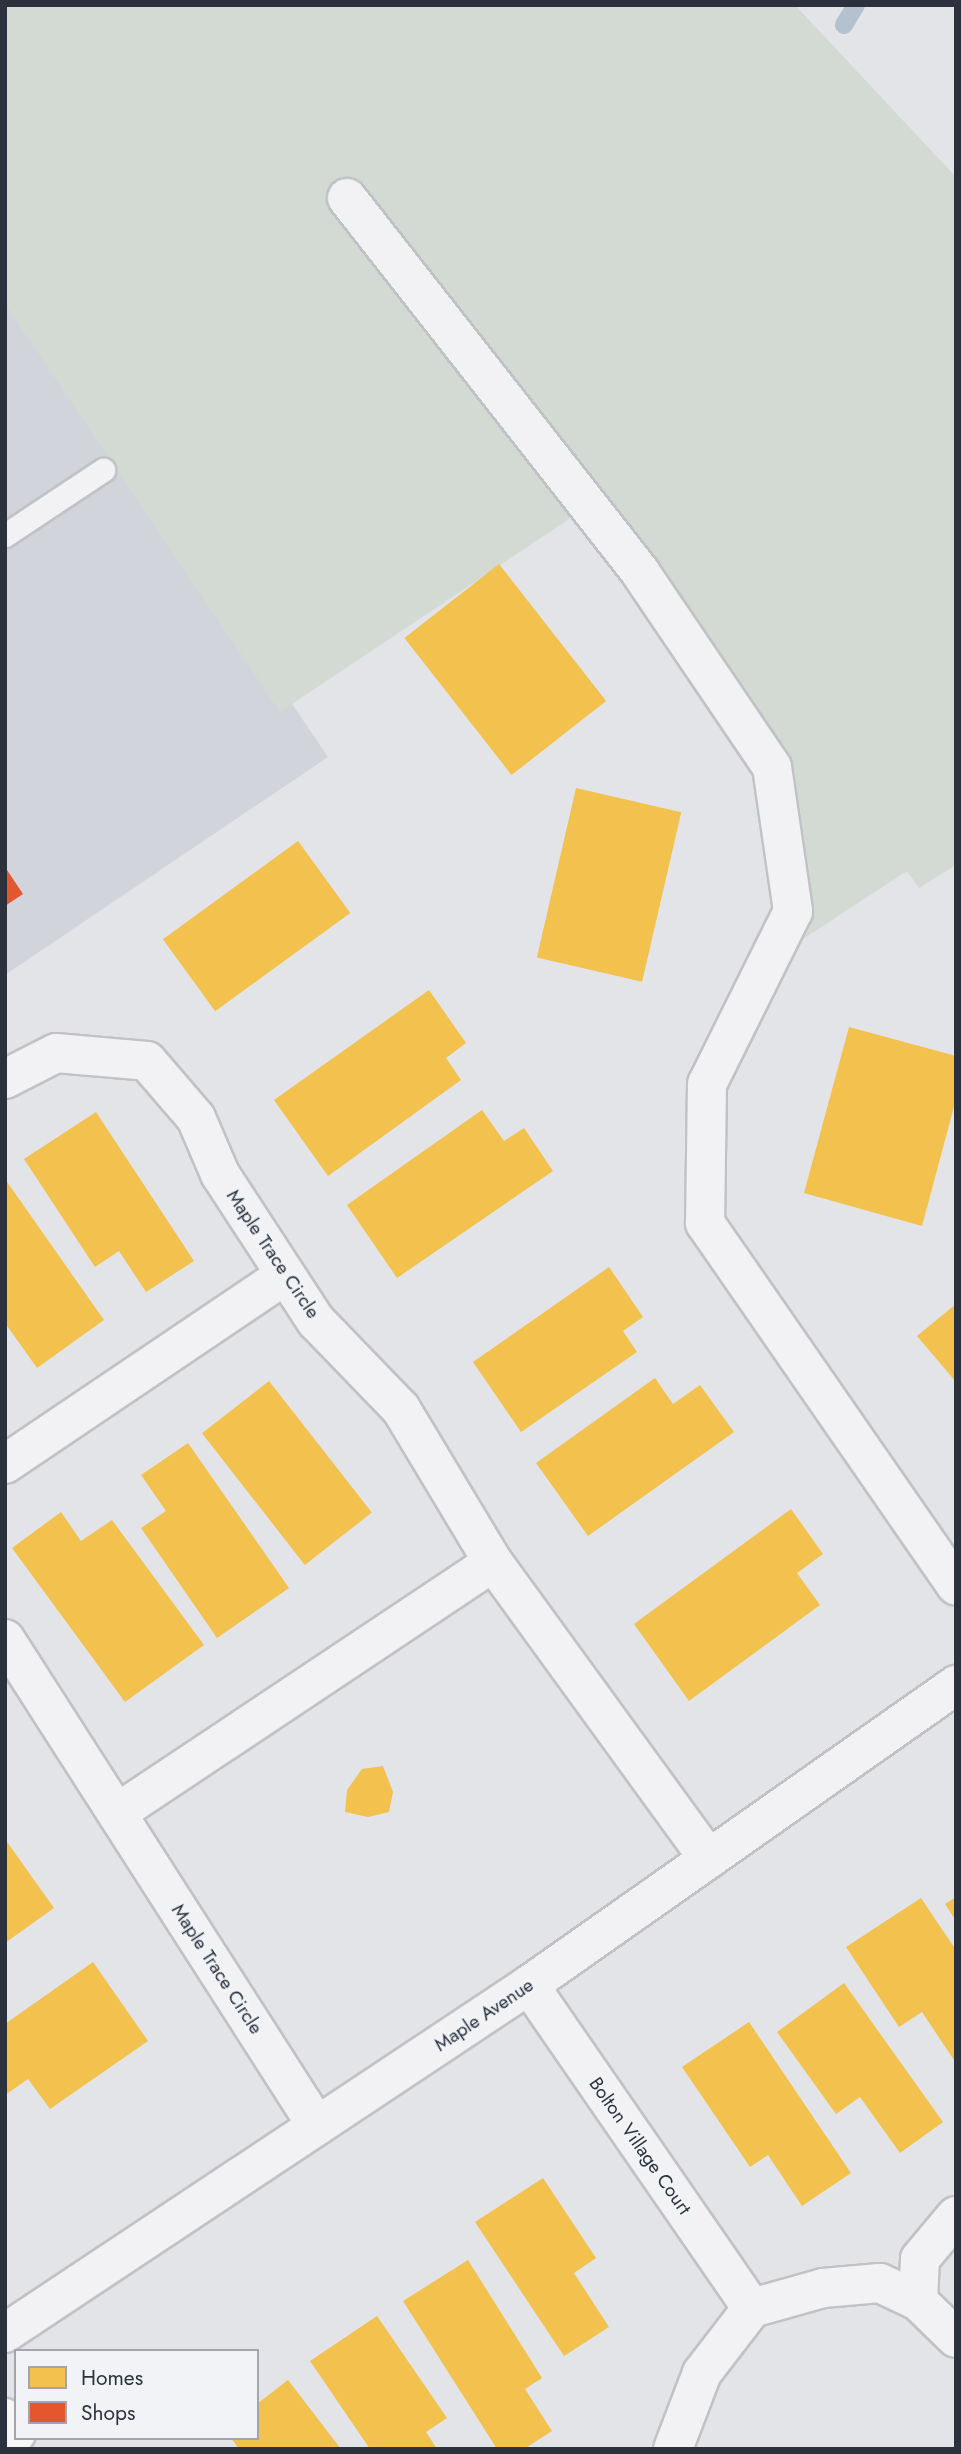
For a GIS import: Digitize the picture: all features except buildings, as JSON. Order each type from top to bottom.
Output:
[{"type":"street","points":[[347,198],[640,572],[772,767],[793,911],[707,1084],[705,1223],[956,1585]]},
{"type":"street","name":"Maple Trace Circle","points":[[5,1079],[55,1053],[147,1061],[196,1118],[220,1174],[316,1321],[401,1409],[493,1562],[709,1859]]},
{"type":"street","points":[[5,1464],[285,1275]]},
{"type":"street","points":[[117,1813],[493,1562]]},
{"type":"street","name":"Maple Trace Circle","points":[[5,1639],[317,2126]]},
{"type":"street","name":"Maple Avenue","points":[[5,2333],[529,1985],[956,1685]]},
{"type":"street","name":"Bolton Village Court","points":[[529,1985],[752,2308]]},
{"type":"street","points":[[918,2301],[920,2259],[956,2216]]},
{"type":"street","points":[[673,2449],[702,2372],[752,2308],[823,2288],[880,2283],[918,2301],[956,2339]]},
{"type":"lane","points":[[5,535],[103,470]]},
{"type":"shaded area","points":[[5,5],[795,5],[956,177],[956,865],[919,888],[907,871],[774,958],[779,805],[587,507],[280,712],[5,304]]},
{"type":"shaded area","points":[[5,280],[328,757],[5,975]]},
{"type":"waterway","points":[[844,25],[856,5]]}]
